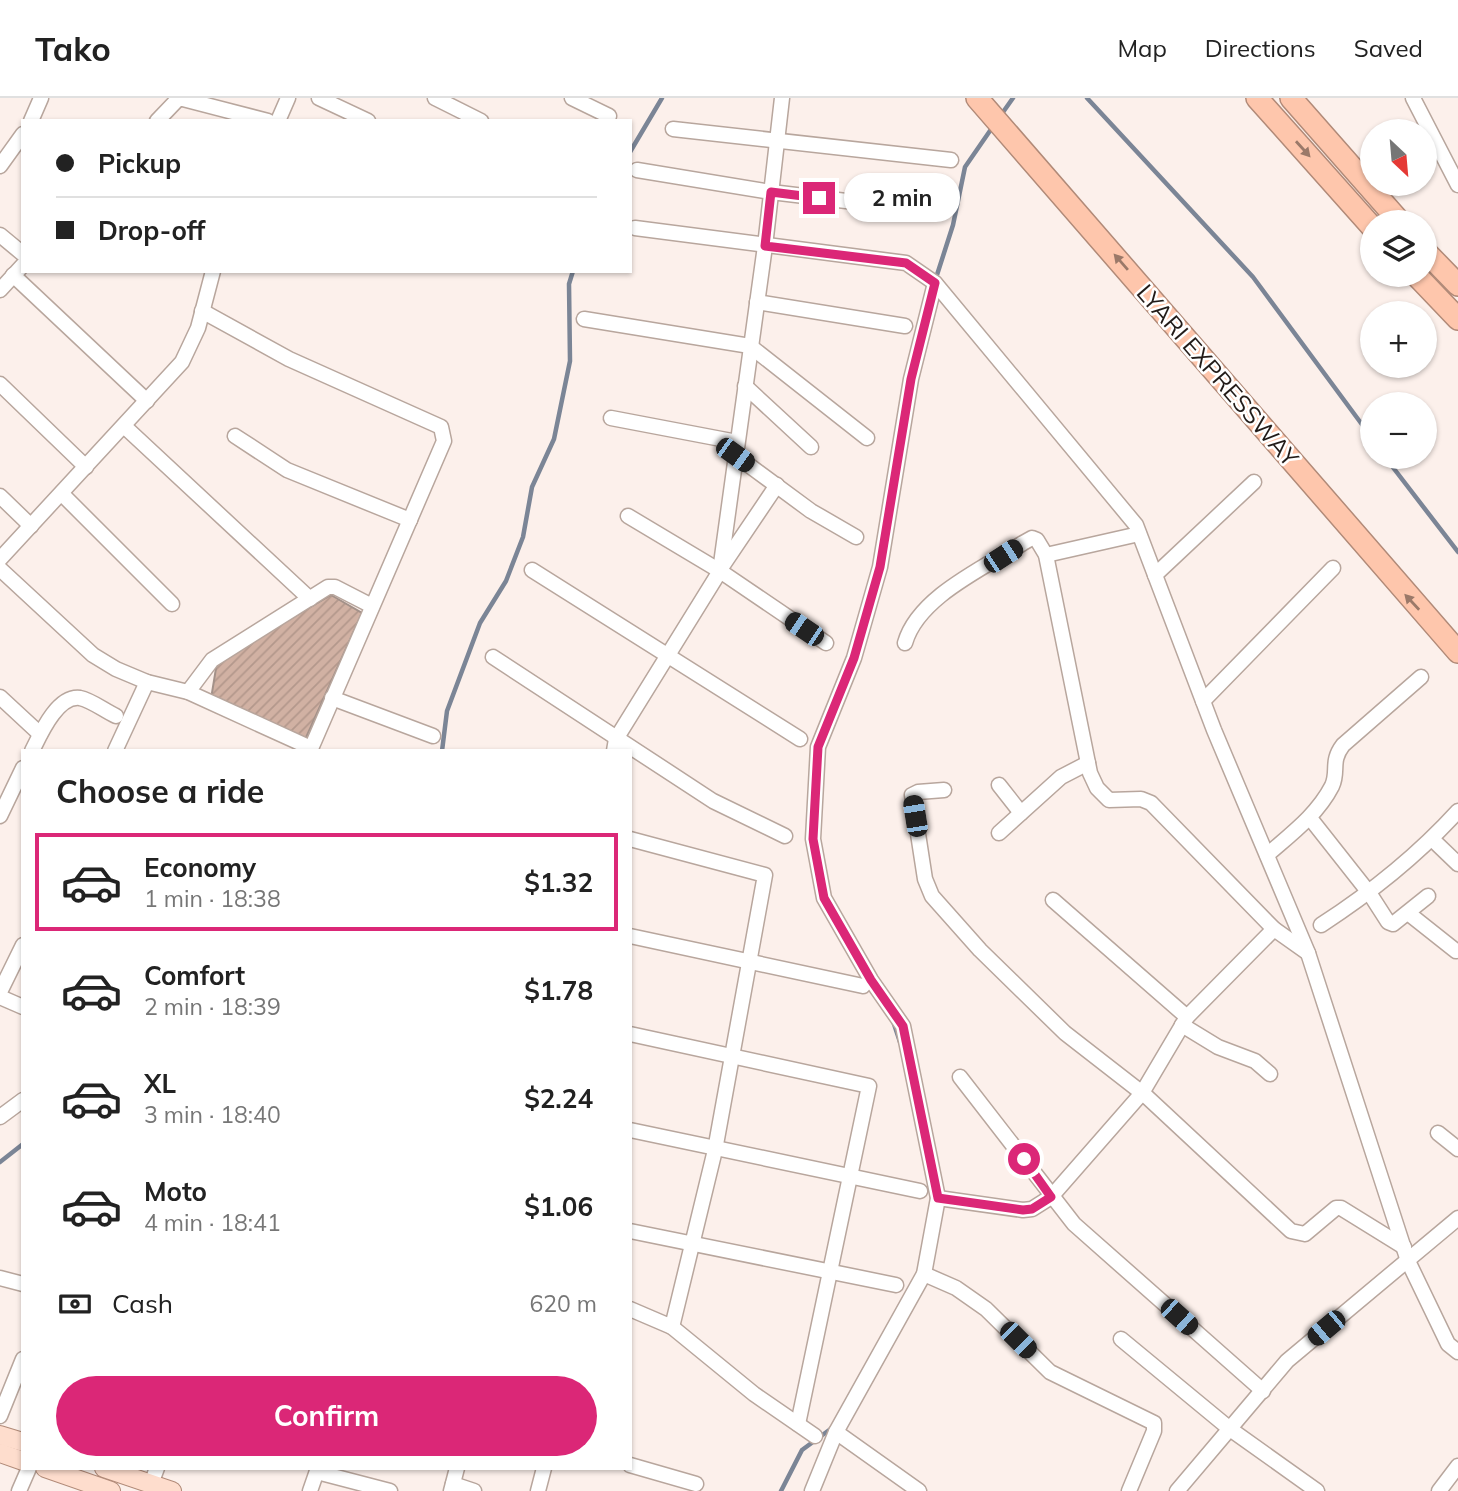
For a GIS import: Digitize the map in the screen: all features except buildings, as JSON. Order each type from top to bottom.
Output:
[{"type":"highway","name":"LYARI EXPRESSWAY","points":[[978,98],[1244,403],[1382,568],[1458,652]]},
{"type":"highway","points":[[1257,98],[1360,214]]},
{"type":"highway","points":[[1291,98],[1389,210]]},
{"type":"highway","points":[[1437,263],[1458,285]]},
{"type":"highway","points":[[1427,287],[1458,319]]},
{"type":"main road","points":[[5,1446],[21,1459]]},
{"type":"main road","points":[[51,1470],[111,1491]]},
{"type":"main road","points":[[116,1470],[154,1476],[172,1491]]},
{"type":"street","points":[[32,119],[41,98]]},
{"type":"street","points":[[160,119],[179,98],[260,119]]},
{"type":"street","points":[[279,119],[288,98]]},
{"type":"street","points":[[318,98],[364,119]]},
{"type":"street","points":[[435,98],[477,119]]},
{"type":"street","points":[[572,98],[609,116]]},
{"type":"street","points":[[719,571],[765,246],[782,98]]},
{"type":"street","points":[[1413,98],[1458,185]]},
{"type":"street","points":[[673,129],[951,160]]},
{"type":"street","points":[[0,166],[21,137]]},
{"type":"street","points":[[637,170],[771,192],[938,212]]},
{"type":"street","points":[[635,228],[906,263],[935,283],[1127,515],[1139,534],[1203,701],[1308,953],[1406,1254],[1448,1344],[1458,1352]]},
{"type":"street","points":[[0,234],[21,252]]},
{"type":"street","points":[[0,290],[18,270],[148,401]]},
{"type":"street","points":[[0,559],[182,362],[202,311],[212,273]]},
{"type":"street","points":[[812,1491],[836,1432],[924,1274],[938,1198],[903,1026],[871,980],[824,898],[813,839],[818,747],[854,658],[880,567],[911,379],[935,283]]},
{"type":"street","points":[[757,302],[905,326]]},
{"type":"street","points":[[202,311],[289,359],[441,427],[444,441],[311,749]]},
{"type":"street","points":[[584,319],[751,346],[867,438]]},
{"type":"street","points":[[0,384],[86,467]]},
{"type":"street","points":[[745,386],[811,447]]},
{"type":"street","points":[[611,418],[736,448],[811,511],[856,537]]},
{"type":"street","points":[[124,426],[310,599]]},
{"type":"street","points":[[235,436],[286,470],[410,520]]},
{"type":"street","points":[[1155,575],[1254,482]]},
{"type":"street","points":[[493,657],[615,745],[719,571],[777,485]]},
{"type":"street","points":[[62,494],[172,604]]},
{"type":"street","points":[[0,496],[31,526]]},
{"type":"street","points":[[628,516],[719,571],[826,643]]},
{"type":"street","points":[[1046,555],[1139,534]]},
{"type":"street","points":[[905,643],[909,630],[924,608],[1023,543],[1032,538],[1037,540],[1046,555],[1090,773],[1102,795],[1110,800],[1141,799],[1151,803],[1274,929],[1308,953]]},
{"type":"street","points":[[1203,701],[1333,568]]},
{"type":"street","points":[[0,569],[93,655],[147,682],[188,692],[309,749]]},
{"type":"street","points":[[532,570],[800,739]]},
{"type":"street","points":[[188,692],[212,660],[328,587],[335,587],[372,606]]},
{"type":"street","points":[[1267,855],[1310,818],[1334,784],[1334,757],[1421,677]]},
{"type":"street","points":[[116,749],[147,682]]},
{"type":"street","points":[[0,697],[40,734]]},
{"type":"street","points":[[33,749],[61,704],[72,699],[80,698],[116,716]]},
{"type":"street","points":[[332,698],[433,736]]},
{"type":"street","points":[[632,755],[713,801],[785,836]]},
{"type":"street","points":[[999,833],[1061,777],[1088,762]]},
{"type":"street","points":[[0,816],[21,772]]},
{"type":"street","points":[[999,785],[1021,813]]},
{"type":"street","points":[[944,790],[912,795],[925,879],[932,897],[980,950],[1065,1033],[1142,1093],[1291,1231],[1305,1234],[1336,1208],[1341,1208],[1406,1254]]},
{"type":"street","points":[[1321,925],[1370,894],[1432,839],[1458,811]]},
{"type":"street","points":[[1310,818],[1370,894],[1388,922],[1393,924],[1429,896]]},
{"type":"street","points":[[1432,839],[1458,864]]},
{"type":"street","points":[[632,840],[765,875],[715,1150],[672,1327]]},
{"type":"street","points":[[1053,900],[1185,1021],[1218,1047],[1255,1061],[1270,1074]]},
{"type":"street","points":[[1408,913],[1455,951]]},
{"type":"street","points":[[938,1198],[1023,1210],[1032,1209],[1051,1197],[1142,1093],[1185,1021],[1274,929]]},
{"type":"street","points":[[632,936],[863,986]]},
{"type":"street","points":[[21,949],[0,995],[21,1006]]},
{"type":"street","points":[[632,1034],[867,1083],[869,1091],[852,1177],[798,1424]]},
{"type":"street","points":[[960,1077],[1074,1224],[1263,1391]]},
{"type":"street","points":[[2,1113],[21,1101]]},
{"type":"street","points":[[632,1130],[920,1191]]},
{"type":"street","points":[[1438,1133],[1458,1149]]},
{"type":"street","points":[[1177,1491],[1287,1361],[1406,1254],[1458,1218]]},
{"type":"street","points":[[632,1231],[692,1246],[895,1285]]},
{"type":"street","points":[[924,1274],[956,1288],[986,1308],[1050,1372],[1154,1423],[1154,1431],[1129,1491]]},
{"type":"street","points":[[0,1278],[21,1283]]},
{"type":"street","points":[[632,1310],[672,1327],[754,1394],[815,1436]]},
{"type":"street","points":[[1121,1339],[1230,1429],[1317,1491]]},
{"type":"street","points":[[0,1416],[21,1364]]},
{"type":"street","points":[[836,1432],[919,1491]]},
{"type":"street","points":[[632,1466],[696,1484]]},
{"type":"street","points":[[1439,1491],[1458,1466]]},
{"type":"street","points":[[24,1489],[29,1470]]},
{"type":"street","points":[[310,1491],[317,1470],[390,1491]]},
{"type":"street","points":[[456,1470],[452,1488],[474,1491]]},
{"type":"street","points":[[538,1491],[543,1470]]},
{"type":"waterway","points":[[632,149],[662,98]]},
{"type":"waterway","points":[[1001,115],[1013,98]]},
{"type":"waterway","points":[[1087,98],[1253,277],[1360,422]]},
{"type":"waterway","points":[[936,278],[953,225],[965,167],[994,125]]},
{"type":"waterway","points":[[442,749],[447,711],[480,623],[506,581],[523,537],[532,487],[554,439],[570,361],[569,284],[572,273]]},
{"type":"waterway","points":[[1394,469],[1458,552]]},
{"type":"waterway","points":[[893,1021],[900,1042]]},
{"type":"waterway","points":[[0,1162],[21,1146]]},
{"type":"waterway","points":[[781,1491],[802,1450],[832,1428]]},
{"type":"route","points":[[819,198],[771,192],[765,246],[906,263],[935,283],[911,379],[880,567],[854,658],[818,747],[813,839],[824,898],[871,980],[903,1026],[938,1198],[1032,1209],[1051,1197],[1024,1159]]}]
